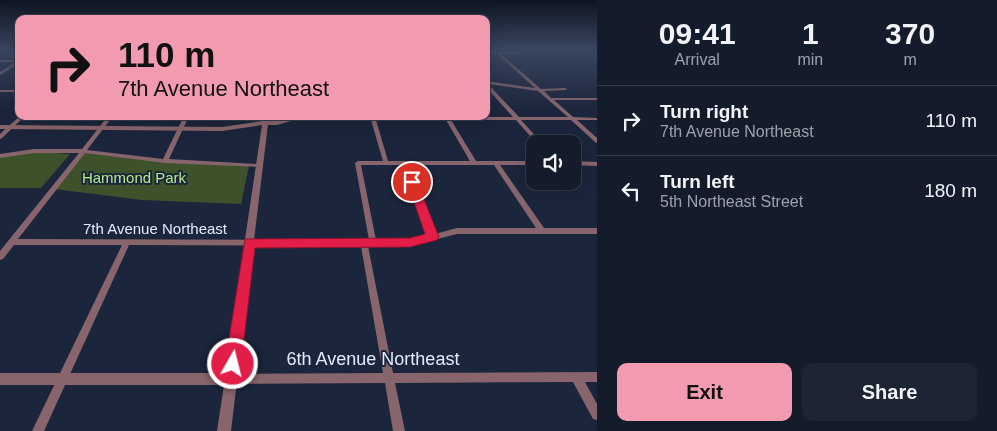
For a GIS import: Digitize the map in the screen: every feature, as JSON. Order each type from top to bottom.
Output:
[{"type":"street","points":[[516,69],[597,141]]},
{"type":"street","points":[[490,85],[540,90],[564,89]]},
{"type":"street","points":[[490,88],[532,135]]},
{"type":"street","points":[[0,91],[15,91]]},
{"type":"street","points":[[550,99],[597,99]]},
{"type":"street","points":[[490,119],[597,119]]},
{"type":"street","points":[[0,137],[19,120]]},
{"type":"street","points":[[0,257],[109,120]]},
{"type":"street","points":[[165,161],[185,120]]},
{"type":"street","points":[[0,127],[230,129],[262,120]]},
{"type":"street","points":[[224,431],[265,120]]},
{"type":"street","points":[[269,120],[276,122],[287,120]]},
{"type":"street","points":[[374,120],[386,163]]},
{"type":"street","points":[[448,120],[474,163]]},
{"type":"street","points":[[0,156],[34,151],[84,151],[165,161],[258,166]]},
{"type":"street","points":[[399,431],[369,243],[366,205],[358,163],[526,163]]},
{"type":"street","points":[[406,163],[432,237]]},
{"type":"street","points":[[496,163],[542,231]]},
{"type":"street","points":[[581,163],[597,164]]},
{"type":"street","name":"7th Avenue Northeast","points":[[12,242],[410,243],[457,231],[597,231]]},
{"type":"street","points":[[38,431],[127,242]]},
{"type":"street","points":[[576,376],[597,415]]},
{"type":"street","name":"6th Avenue Northeast","points":[[0,379],[597,377]]},
{"type":"green space","name":"Hammond Park","points":[[84,151],[165,161],[249,166],[241,204],[142,200],[54,189]]},
{"type":"green space","name":"Hammond Park","points":[[41,152],[70,154],[41,188],[0,188],[0,157]]},
{"type":"route","points":[[233,364],[249,243],[410,243],[432,237],[412,182]]}]
